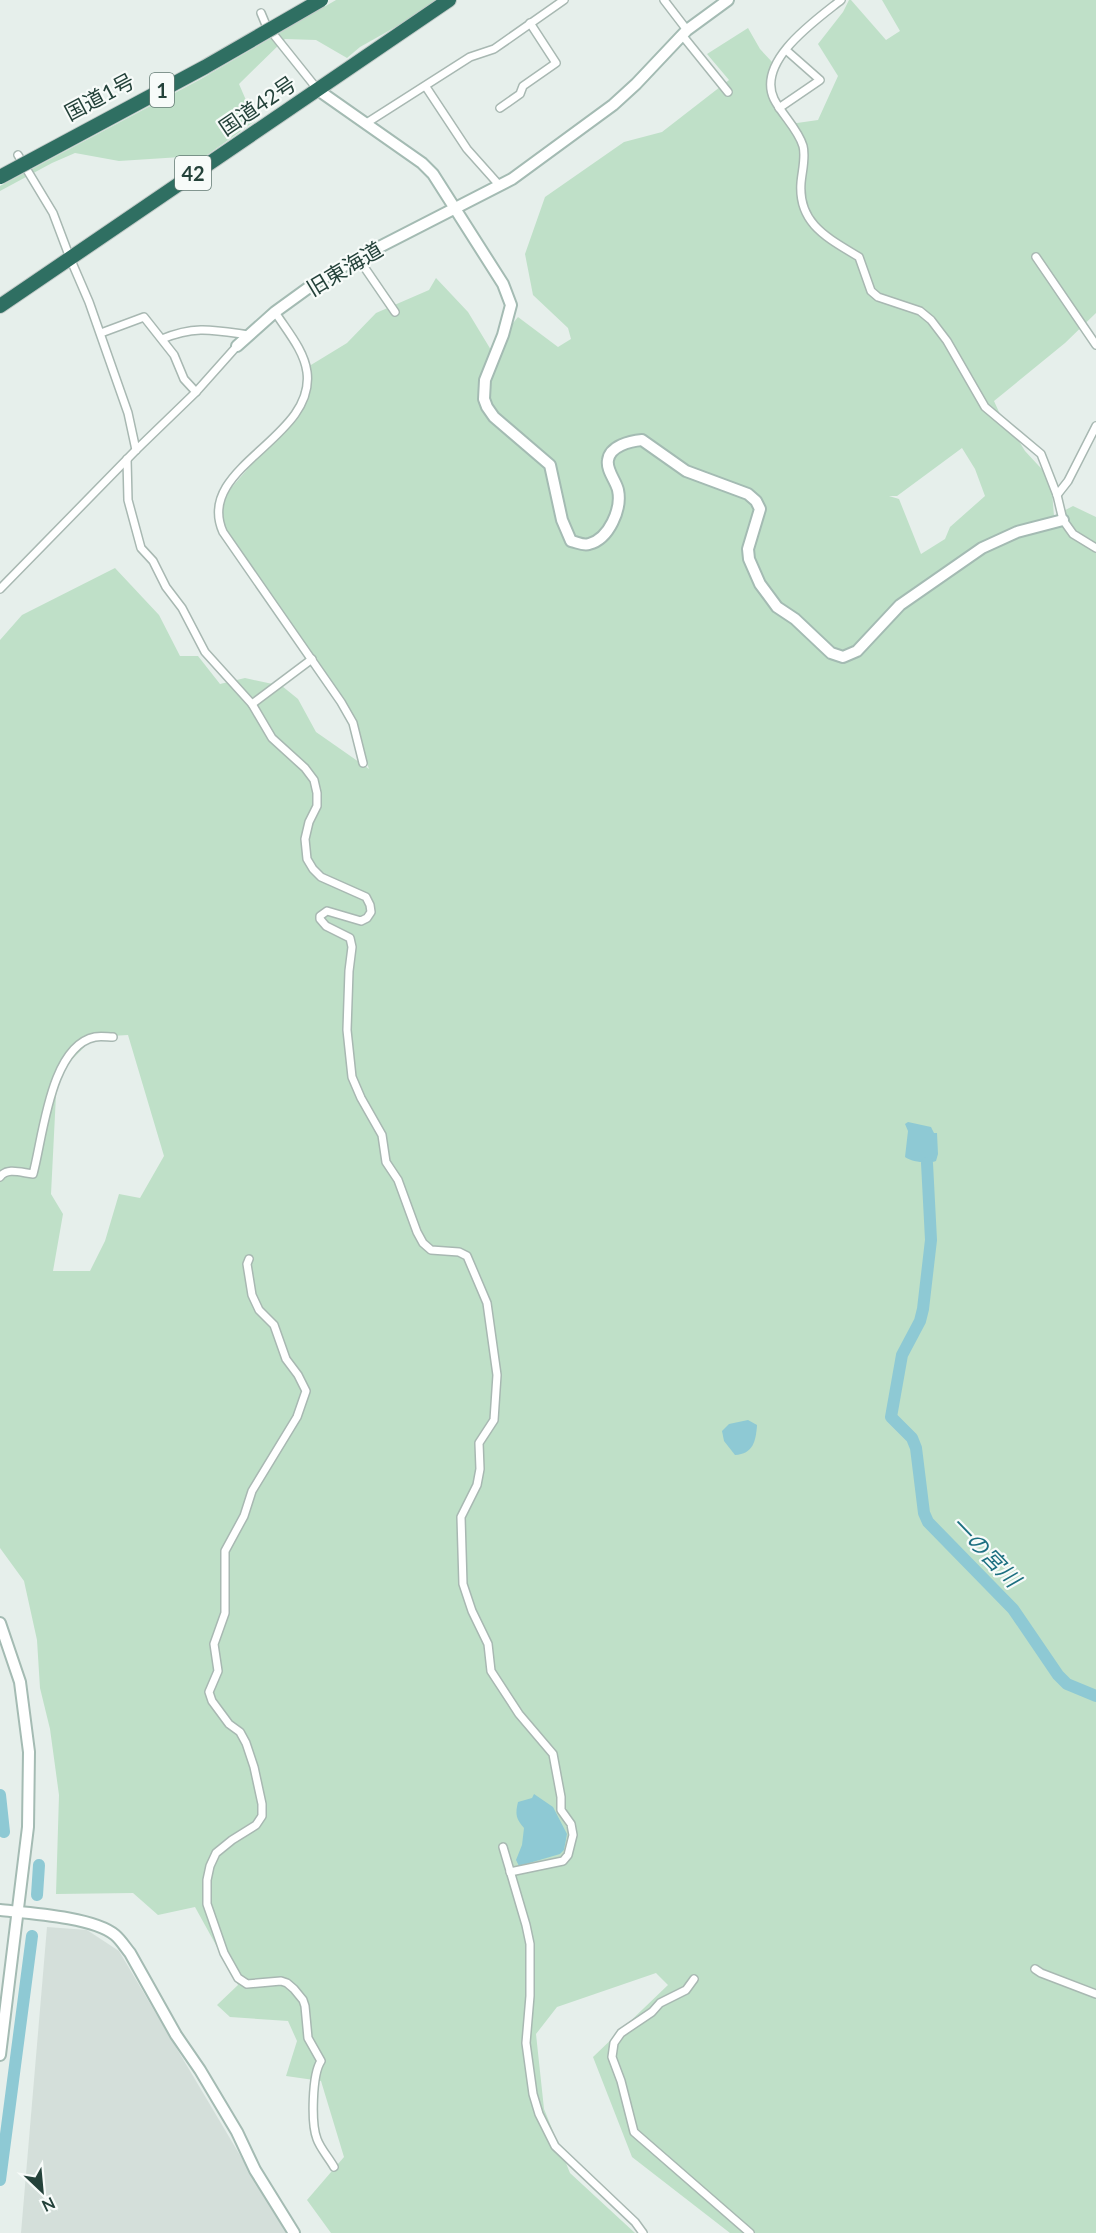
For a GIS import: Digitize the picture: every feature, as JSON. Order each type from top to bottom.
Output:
[{"type":"highway","name":"国道1号","points":[[0,172],[20,158],[188,72],[263,19],[309,0]]},
{"type":"highway","name":"1","points":[[0,177],[205,67],[321,0]]},
{"type":"highway","name":"国道42号","points":[[0,306],[449,0]]},
{"type":"street","points":[[366,124],[470,57],[494,49],[564,0]]},
{"type":"street","points":[[664,0],[729,92]]},
{"type":"street","name":"旧東海道","points":[[0,589],[196,392],[237,346],[275,312],[315,283],[358,258],[500,186],[614,105],[685,32],[728,0]]},
{"type":"street","points":[[841,0],[786,50],[775,64],[771,78],[770,89],[803,146],[801,205],[814,227],[822,235],[859,257],[871,291],[878,297],[920,311],[931,320],[947,341],[985,407],[1041,454],[1057,495],[1063,520],[1073,534],[1096,548]]},
{"type":"street","points":[[263,19],[318,90],[422,163],[433,174],[503,284],[511,305],[503,335],[485,380],[483,393],[487,407],[512,434],[550,465],[562,520],[571,541],[589,544],[604,534],[616,516],[620,502],[618,488],[607,460],[612,451],[618,447],[631,441],[642,440],[686,471],[748,494],[756,501],[760,509],[748,549],[749,559],[760,584],[777,606],[795,619],[831,653],[843,657],[857,651],[900,605],[982,548],[1017,532],[1063,520]]},
{"type":"street","points":[[500,108],[520,94],[523,86],[556,63],[530,23]]},
{"type":"street","points":[[779,108],[820,80],[786,50]]},
{"type":"street","points":[[426,87],[467,149],[500,186]]},
{"type":"street","points":[[20,158],[53,213],[101,333],[128,413],[136,450]]},
{"type":"street","points":[[1036,257],[1096,345]]},
{"type":"street","points":[[358,258],[395,312]]},
{"type":"street","points":[[275,312],[304,360],[307,375],[302,403],[291,421],[244,466],[224,490],[219,502],[218,520],[223,532],[312,659],[353,723],[363,763]]},
{"type":"street","points":[[101,333],[144,317],[174,355],[184,379],[196,392]]},
{"type":"street","points":[[162,339],[182,331],[199,329],[249,334]]},
{"type":"street","points":[[1057,495],[1068,481],[1096,426]]},
{"type":"street","points":[[127,459],[128,500],[141,548],[153,561],[166,586],[182,608],[205,652],[252,705],[272,738],[305,768],[314,780],[317,806],[309,822],[305,839],[307,859],[321,877],[366,897],[370,905],[371,912],[361,921],[327,911],[320,915],[320,919],[326,926],[350,938],[352,947],[347,1030],[352,1077],[382,1135],[386,1162],[398,1180],[423,1243],[432,1250],[459,1252],[467,1256],[487,1303],[498,1376],[496,1405],[494,1420],[479,1443],[480,1469],[477,1485],[461,1517],[463,1584],[472,1611],[488,1644],[491,1671],[519,1714],[553,1754],[561,1797],[561,1810],[571,1824],[573,1834],[568,1855],[563,1861],[510,1872]]},
{"type":"street","points":[[252,705],[312,659]]},
{"type":"street","points":[[0,1177],[9,1171],[33,1174],[49,1099],[65,1060],[78,1046],[94,1037],[113,1037]]},
{"type":"street","points":[[249,1259],[252,1295],[259,1310],[274,1325],[286,1359],[306,1391],[297,1417],[252,1491],[244,1516],[225,1551],[225,1613],[214,1644],[218,1671],[209,1692],[212,1701],[229,1724],[240,1732],[246,1743],[262,1804],[261,1816],[256,1825],[216,1853],[207,1880],[207,1904],[224,1953],[238,1978],[247,1984],[280,1981],[287,1983],[303,2000],[308,2038],[321,2061],[313,2087],[316,2138],[334,2166]]},
{"type":"street","points":[[0,1623],[20,1682],[29,1752],[28,1827],[1,2032],[0,2055]]},
{"type":"street","points":[[503,1847],[530,1944],[530,1996],[526,2043],[532,2094],[555,2146],[635,2222],[643,2233]]},
{"type":"street","points":[[0,1910],[92,1924],[114,1934],[122,1942],[176,2035],[237,2132],[255,2170],[294,2233]]},
{"type":"street","points":[[1035,1969],[1096,1994]]},
{"type":"street","points":[[694,1979],[686,1990],[660,2002],[652,2012],[621,2033],[614,2043],[612,2056],[634,2132],[750,2233]]},
{"type":"shaded area","points":[[47,1927],[87,1930],[119,1951],[286,2233],[21,2233]]},
{"type":"green space","points":[[336,0],[436,0],[408,20],[360,47],[347,58],[316,40],[285,39],[239,84],[255,121],[193,165],[181,157],[119,161],[75,153],[0,191],[0,186],[201,79]]},
{"type":"green space","points":[[851,0],[886,40],[900,31],[882,0],[1096,0],[1096,313],[1065,343],[994,401],[1025,451],[1051,479],[1054,516],[1073,506],[1096,517],[1096,2233],[730,2233],[632,2157],[593,2057],[668,1985],[656,1973],[557,2007],[536,2034],[544,2109],[570,2173],[635,2233],[331,2233],[307,2200],[344,2157],[321,2081],[286,2076],[297,2041],[288,2021],[230,2017],[217,2005],[238,1985],[195,1907],[158,1915],[133,1893],[56,1894],[59,1795],[50,1729],[40,1688],[37,1640],[24,1581],[0,1548],[0,640],[22,615],[115,568],[159,615],[180,656],[198,656],[220,684],[245,678],[282,686],[298,699],[316,732],[369,769],[353,723],[221,527],[219,502],[296,413],[306,368],[347,343],[376,313],[429,290],[436,278],[468,312],[491,350],[518,317],[558,347],[571,339],[568,328],[533,295],[525,254],[545,197],[624,142],[662,132],[729,80],[707,54],[748,28],[760,49],[773,63],[773,98],[790,124],[818,120],[838,76],[818,44]],"holes":[[[962,448],[975,469],[985,496],[950,527],[945,539],[921,554],[899,499],[889,496],[897,496]],[[128,1035],[164,1156],[140,1198],[119,1194],[105,1241],[90,1271],[53,1271],[63,1214],[51,1194],[57,1075],[94,1037]]]},
{"type":"water","points":[[908,1122],[931,1127],[934,1133],[937,1133],[936,1161],[920,1162],[905,1157],[908,1131],[905,1124]]},
{"type":"water","points":[[748,1420],[757,1425],[756,1436],[750,1449],[735,1455],[724,1441],[722,1431],[729,1424]]},
{"type":"water","points":[[534,1794],[553,1807],[567,1834],[564,1850],[560,1854],[519,1866],[516,1860],[522,1845],[524,1828],[516,1813],[517,1806],[518,1802],[532,1798]]},
{"type":"waterway","name":"一の宮川","points":[[927,1163],[931,1240],[923,1309],[920,1321],[902,1355],[891,1417],[912,1438],[916,1448],[924,1513],[928,1522],[1013,1609],[1058,1675],[1067,1684],[1096,1696]]},
{"type":"waterway","points":[[0,1795],[4,1832]]},
{"type":"waterway","points":[[37,1895],[39,1865]]},
{"type":"waterway","points":[[0,2180],[32,1936]]}]
